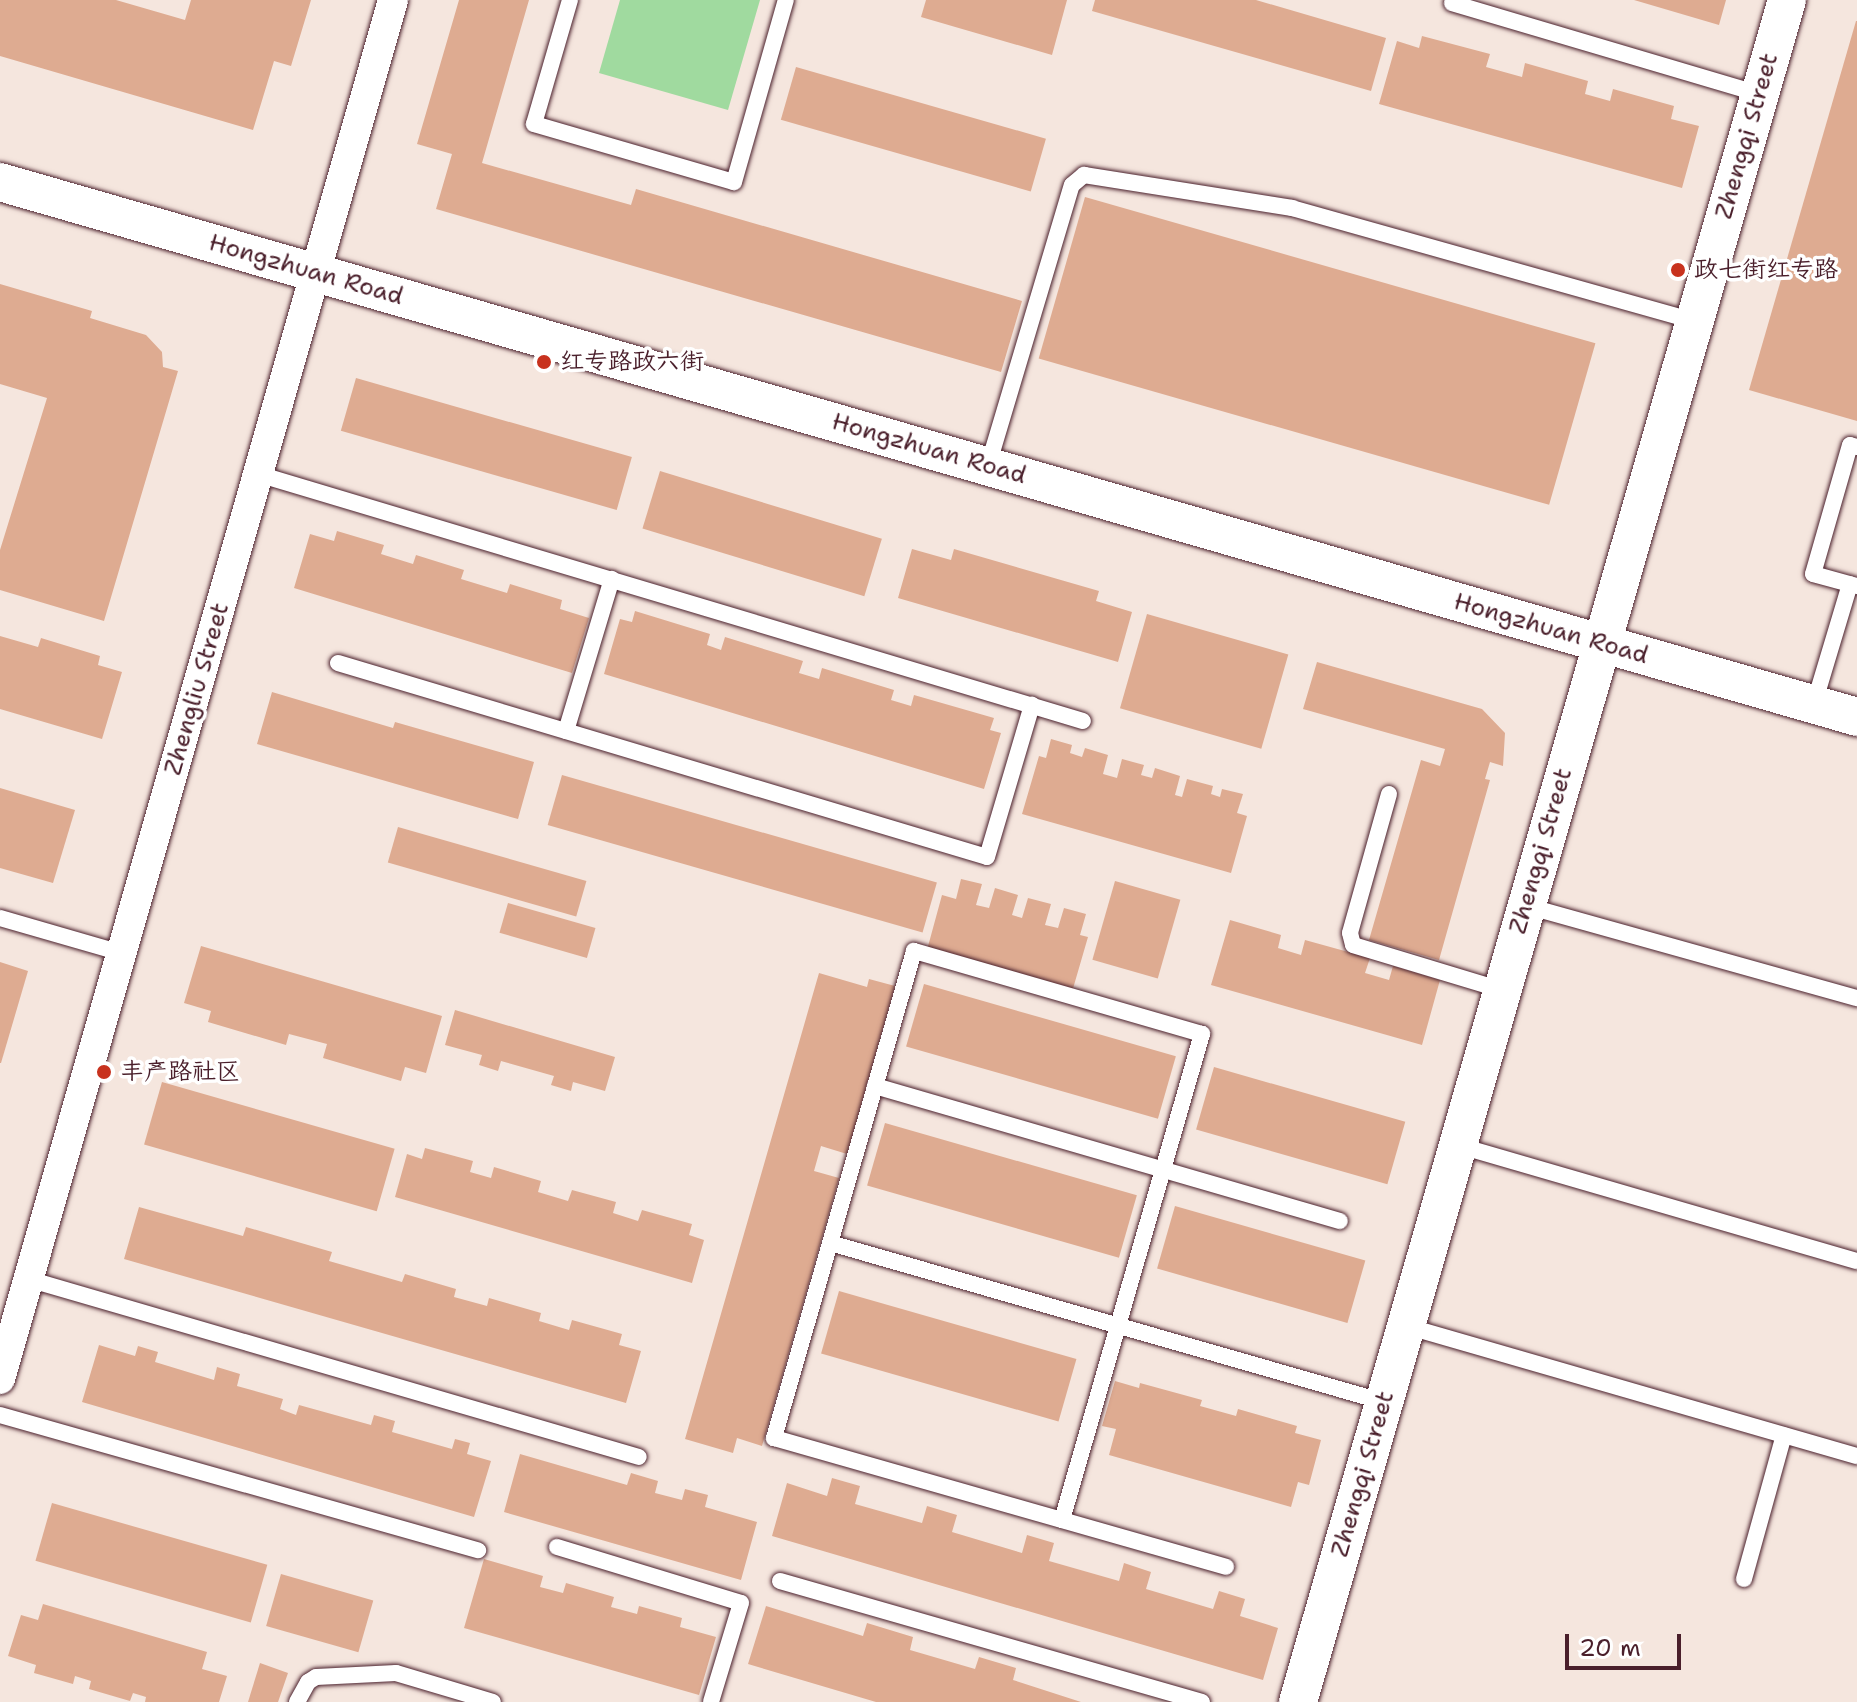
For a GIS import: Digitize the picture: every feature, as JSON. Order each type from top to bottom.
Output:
[{"type":"street","name":"Zhengliu Street","points":[[0,1379],[393,0]]},
{"type":"street","name":"Zhengqi Street","points":[[1298,1702],[1787,0]]},
{"type":"street","name":"Hongzhuan Road","points":[[0,182],[1857,717]]},
{"type":"lane","points":[[570,0],[534,124],[734,182],[786,0]]},
{"type":"lane","points":[[1452,3],[1760,94]]},
{"type":"lane","points":[[988,466],[1072,185],[1084,175],[1292,208],[1693,321]]},
{"type":"lane","points":[[1814,704],[1854,585],[1813,574],[1850,445],[1857,447]]},
{"type":"lane","points":[[258,474],[1083,721]]},
{"type":"lane","points":[[566,731],[612,579]]},
{"type":"lane","points":[[338,663],[987,857],[1032,705]]},
{"type":"lane","points":[[1389,794],[1350,933],[1353,945],[1502,990]]},
{"type":"lane","points":[[1526,905],[1857,998]]},
{"type":"lane","points":[[0,918],[121,953]]},
{"type":"lane","points":[[1062,1520],[1202,1034],[914,951],[774,1438],[1226,1567]]},
{"type":"lane","points":[[875,1086],[1340,1221]]},
{"type":"lane","points":[[1457,1145],[1857,1261]]},
{"type":"lane","points":[[830,1243],[1384,1402]]},
{"type":"lane","points":[[28,1279],[639,1457]]},
{"type":"lane","points":[[1406,1326],[1857,1456]]},
{"type":"lane","points":[[0,1415],[478,1550]]},
{"type":"lane","points":[[1744,1579],[1784,1435]]},
{"type":"lane","points":[[557,1547],[741,1603],[711,1702]]},
{"type":"lane","points":[[780,1581],[1202,1702]]},
{"type":"lane","points":[[297,1702],[308,1682],[316,1677],[396,1673],[493,1702]]},
{"type":"green space","points":[[620,0],[760,0],[728,110],[599,73]]},
{"type":"building","points":[[0,0],[116,0],[185,20],[191,0],[311,0],[291,66],[274,61],[253,130],[0,56]]},
{"type":"building","points":[[459,0],[529,0],[482,163],[631,205],[636,189],[1022,301],[1001,372],[436,209],[452,154],[417,144]]},
{"type":"building","points":[[926,0],[1067,0],[1052,55],[921,17]]},
{"type":"building","points":[[1095,0],[1256,0],[1386,38],[1371,91],[1092,11]]},
{"type":"building","points":[[1634,0],[1726,0],[1719,25]]},
{"type":"building","points":[[1857,21],[1857,421],[1749,390]]},
{"type":"building","points":[[1422,36],[1490,54],[1486,67],[1522,77],[1525,63],[1588,81],[1585,94],[1610,101],[1613,89],[1674,106],[1671,119],[1699,126],[1682,188],[1379,104],[1397,41],[1419,48]]},
{"type":"building","points":[[796,67],[1046,139],[1031,192],[781,120]]},
{"type":"building","points":[[1085,197],[1595,343],[1549,505],[1039,358]]},
{"type":"building","points":[[0,284],[92,311],[90,318],[146,335],[162,352],[163,367],[178,371],[104,621],[0,590],[0,550],[47,398],[0,384]]},
{"type":"building","points":[[356,378],[632,457],[617,510],[341,431]]},
{"type":"building","points":[[660,471],[882,539],[864,596],[642,528]]},
{"type":"building","points":[[337,531],[384,545],[381,554],[413,564],[416,555],[464,570],[461,579],[507,593],[510,584],[562,600],[560,609],[589,618],[572,673],[294,588],[310,534],[334,541]]},
{"type":"building","points":[[912,549],[951,560],[954,549],[1099,591],[1096,601],[1132,612],[1118,662],[898,598]]},
{"type":"building","points":[[635,611],[710,634],[707,645],[721,650],[725,637],[803,661],[799,673],[819,679],[822,668],[894,690],[891,700],[911,706],[914,695],[994,718],[990,730],[1001,733],[984,789],[604,674],[620,619],[632,622]]},
{"type":"building","points":[[1147,614],[1288,655],[1261,749],[1120,708]]},
{"type":"building","points":[[0,636],[38,647],[41,638],[100,656],[98,665],[122,672],[102,739],[0,709]]},
{"type":"building","points":[[1317,662],[1482,709],[1505,733],[1503,766],[1490,762],[1485,779],[1490,780],[1439,960],[1369,940],[1421,760],[1440,766],[1445,749],[1303,709]]},
{"type":"building","points":[[272,692],[393,728],[395,722],[534,762],[518,819],[257,744]]},
{"type":"building","points":[[1051,739],[1072,745],[1070,753],[1082,757],[1085,748],[1108,755],[1103,774],[1117,778],[1122,759],[1144,765],[1141,775],[1152,778],[1155,768],[1180,776],[1175,795],[1182,797],[1187,779],[1213,786],[1211,794],[1220,797],[1222,789],[1243,794],[1237,813],[1247,816],[1231,873],[1022,814],[1039,756],[1046,758]]},
{"type":"building","points":[[562,775],[937,882],[923,932],[548,825]]},
{"type":"building","points":[[0,788],[75,810],[53,883],[0,868]]},
{"type":"building","points":[[398,827],[586,881],[576,917],[388,863]]},
{"type":"building","points":[[961,879],[982,884],[976,905],[989,908],[995,888],[1018,895],[1012,915],[1022,918],[1028,898],[1051,904],[1045,925],[1058,928],[1064,908],[1086,914],[1080,935],[1088,937],[1072,992],[927,950],[942,895],[956,899]]},
{"type":"building","points":[[1115,881],[1180,900],[1158,979],[1092,960]]},
{"type":"building","points":[[508,903],[595,928],[587,958],[499,933]]},
{"type":"building","points":[[1230,920],[1281,935],[1278,948],[1301,955],[1305,940],[1370,958],[1365,973],[1389,980],[1393,966],[1440,980],[1422,1045],[1211,985]]},
{"type":"building","points":[[201,946],[442,1016],[426,1073],[405,1067],[401,1081],[323,1058],[327,1044],[289,1034],[286,1045],[208,1022],[211,1011],[184,1003]]},
{"type":"building","points":[[0,962],[28,971],[1,1063],[0,1063]]},
{"type":"building","points":[[819,973],[867,987],[869,979],[895,986],[847,1154],[821,1146],[814,1171],[839,1178],[762,1446],[737,1438],[733,1453],[685,1439]]},
{"type":"building","points":[[924,984],[1176,1056],[1158,1119],[906,1046]]},
{"type":"building","points":[[455,1010],[615,1057],[605,1091],[573,1082],[571,1091],[551,1085],[554,1076],[501,1061],[498,1071],[479,1065],[482,1055],[445,1045]]},
{"type":"building","points":[[1214,1067],[1405,1122],[1387,1184],[1196,1129]]},
{"type":"building","points":[[162,1082],[395,1149],[377,1211],[144,1144]]},
{"type":"building","points":[[885,1123],[1137,1195],[1119,1258],[867,1185]]},
{"type":"building","points":[[425,1148],[473,1161],[470,1172],[491,1178],[494,1167],[541,1181],[538,1192],[568,1201],[572,1190],[616,1202],[613,1213],[638,1221],[642,1210],[692,1224],[689,1235],[704,1240],[692,1283],[395,1197],[407,1154],[422,1159]]},
{"type":"building","points":[[1175,1206],[1365,1261],[1347,1323],[1157,1268]]},
{"type":"building","points":[[139,1207],[243,1236],[246,1227],[332,1252],[329,1261],[402,1282],[405,1274],[456,1289],[454,1297],[487,1306],[489,1298],[541,1313],[539,1321],[569,1330],[572,1320],[622,1334],[619,1345],[641,1351],[626,1403],[124,1259]]},
{"type":"building","points":[[839,1291],[1076,1359],[1059,1422],[821,1353]]},
{"type":"building","points":[[99,1345],[135,1356],[138,1346],[158,1352],[155,1362],[214,1380],[217,1367],[240,1374],[237,1386],[283,1399],[280,1409],[296,1415],[299,1405],[371,1425],[374,1415],[395,1421],[392,1432],[452,1449],[455,1439],[470,1443],[467,1454],[491,1461],[474,1517],[82,1402]]},
{"type":"building","points":[[1115,1381],[1139,1388],[1140,1383],[1202,1400],[1200,1406],[1236,1416],[1238,1409],[1297,1426],[1295,1433],[1321,1440],[1309,1485],[1298,1482],[1291,1507],[1109,1455],[1116,1429],[1102,1426]]},
{"type":"building","points":[[520,1454],[627,1485],[631,1473],[658,1481],[655,1493],[682,1500],[685,1489],[708,1495],[705,1507],[757,1522],[741,1580],[504,1512]]},
{"type":"building","points":[[832,1478],[860,1486],[855,1504],[922,1523],[927,1506],[957,1515],[952,1532],[1022,1553],[1027,1535],[1054,1543],[1049,1561],[1119,1581],[1124,1563],[1151,1572],[1146,1589],[1213,1609],[1219,1591],[1245,1599],[1240,1616],[1278,1628],[1263,1680],[772,1536],[787,1483],[827,1496]]},
{"type":"building","points":[[52,1503],[267,1565],[251,1622],[35,1561]]},
{"type":"building","points":[[484,1559],[543,1576],[540,1587],[563,1593],[566,1583],[614,1597],[611,1607],[637,1614],[639,1606],[682,1618],[680,1627],[716,1637],[699,1695],[464,1628]]},
{"type":"building","points":[[281,1574],[373,1600],[358,1652],[266,1626]]},
{"type":"building","points":[[43,1604],[207,1652],[202,1669],[227,1676],[219,1702],[145,1702],[146,1697],[133,1693],[130,1701],[89,1689],[91,1681],[75,1676],[73,1684],[34,1673],[36,1665],[8,1656],[21,1615],[38,1620]]},
{"type":"building","points":[[766,1606],[863,1636],[867,1623],[913,1637],[910,1650],[975,1669],[979,1657],[1016,1668],[1013,1680],[1081,1702],[876,1702],[748,1664]]},
{"type":"building","points":[[260,1663],[288,1673],[278,1702],[248,1702]]},
{"type":"place","name":"政七街红专路","points":[[1678,270]]},
{"type":"place","name":"红专路政六街","points":[[544,362]]},
{"type":"place","name":"丰产路社区","points":[[104,1072]]}]
